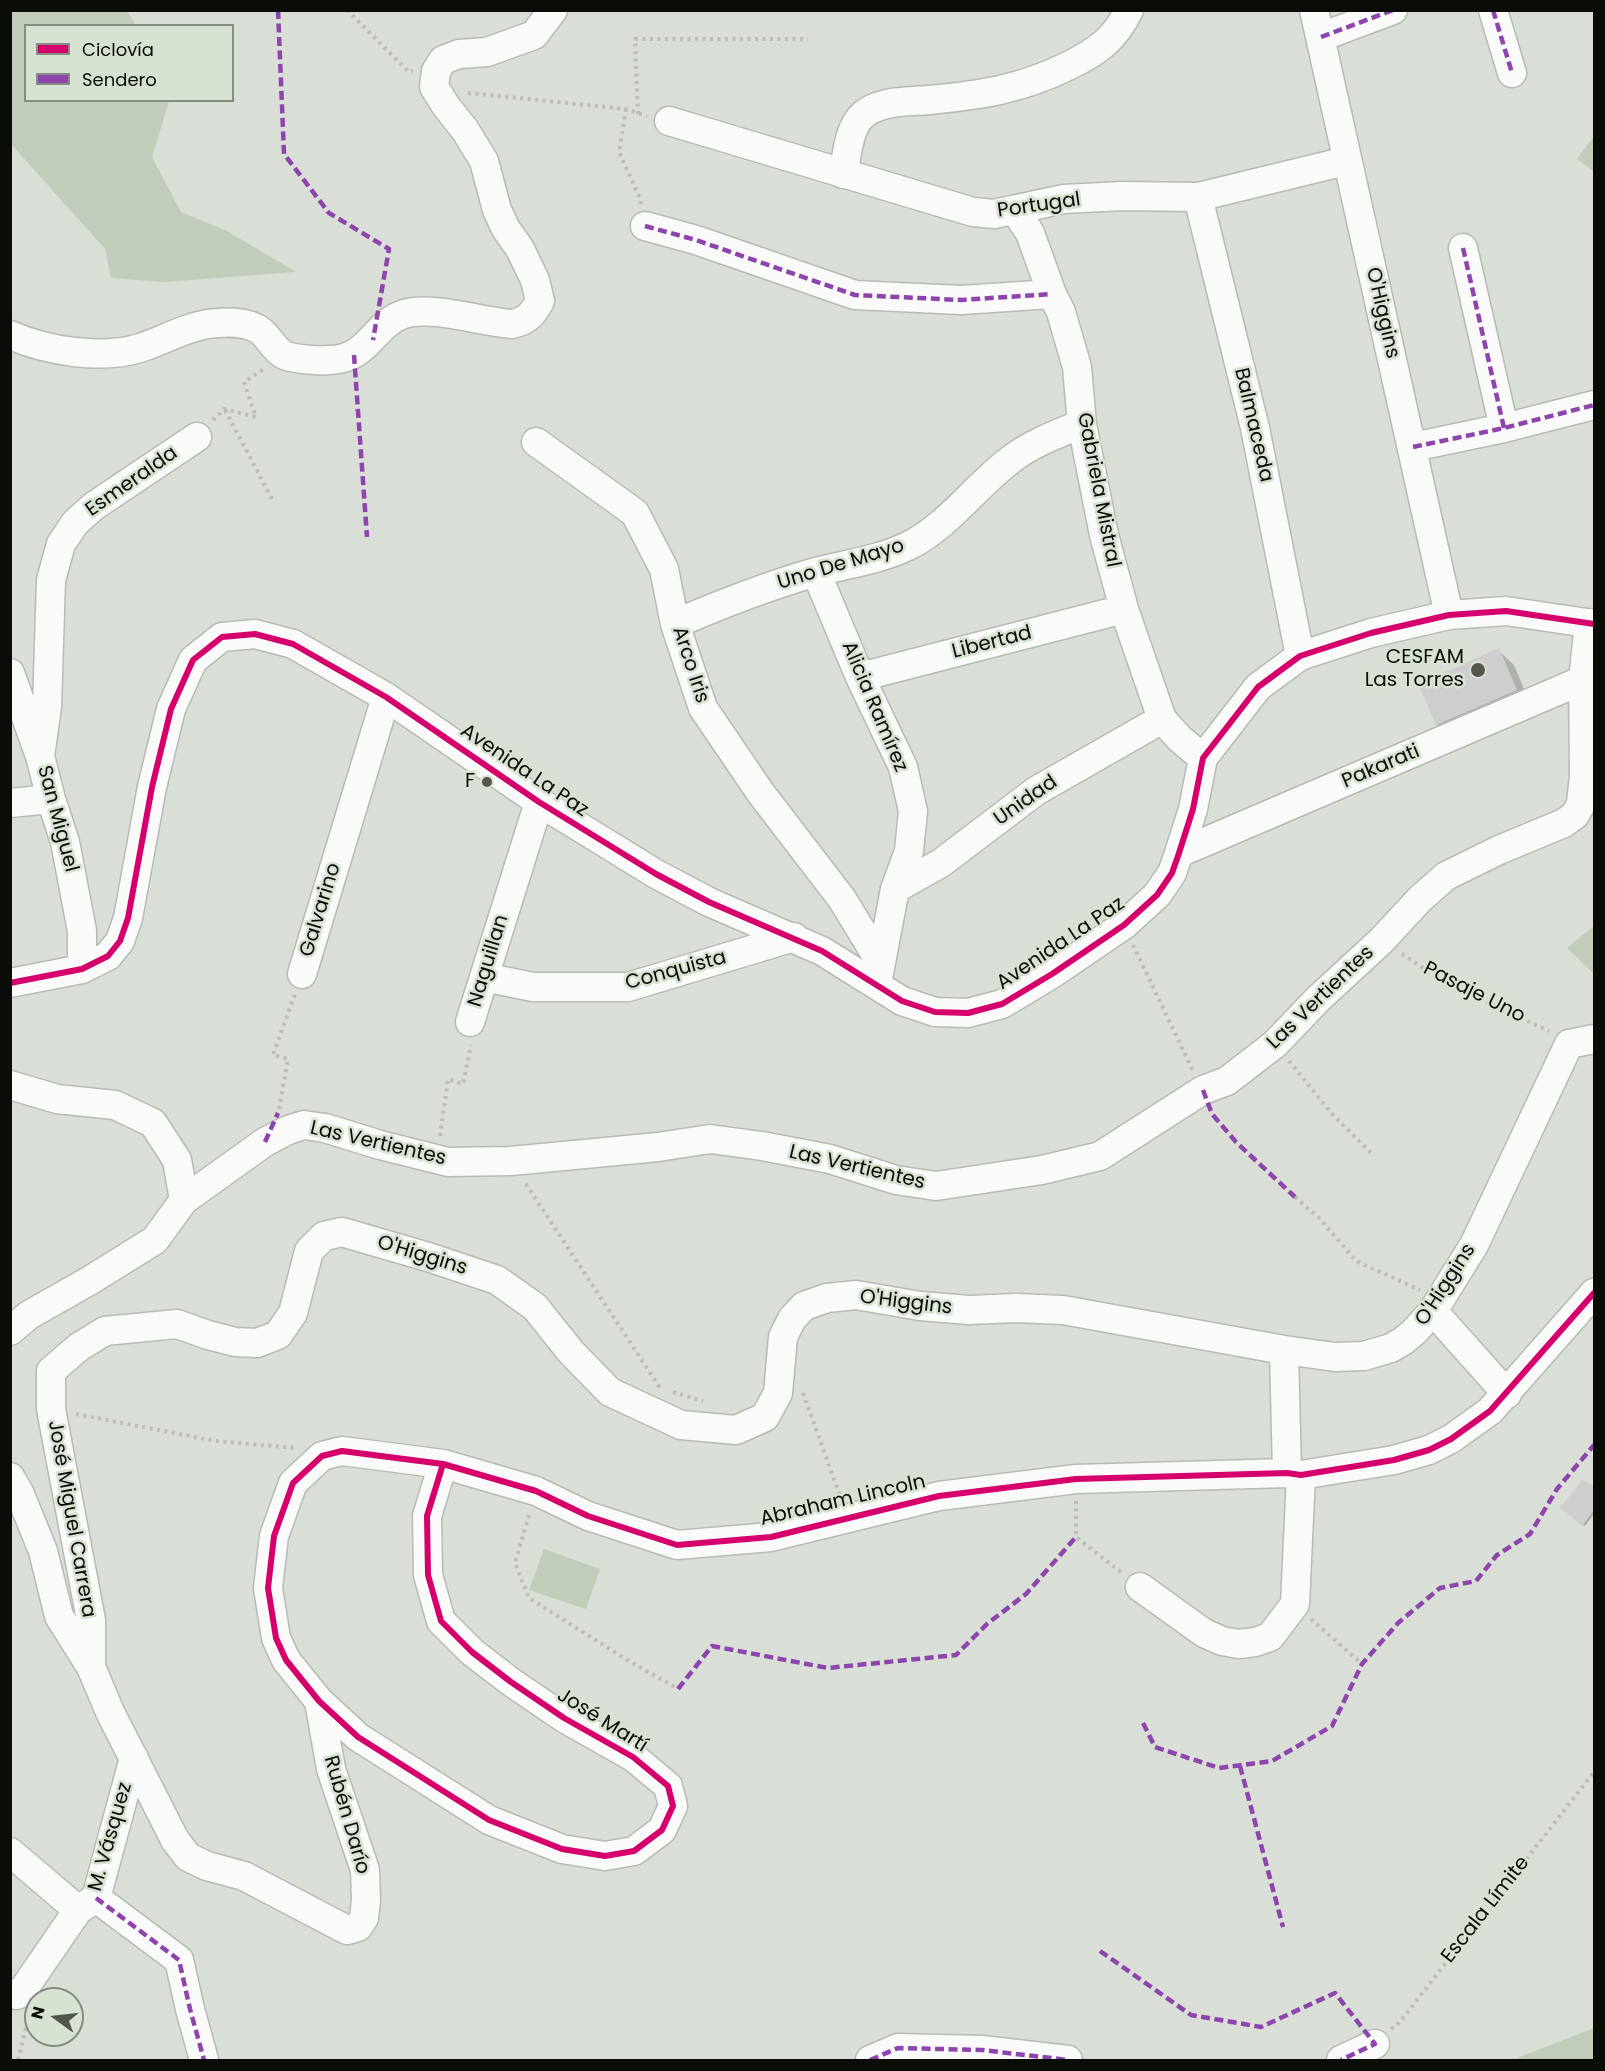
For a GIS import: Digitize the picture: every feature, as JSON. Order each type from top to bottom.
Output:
[{"type":"street","points":[[10,335],[26,342],[81,352],[107,354],[136,349],[193,328],[216,323],[237,324],[259,330],[285,356],[331,361],[354,355],[373,339],[386,323],[404,314],[421,312],[512,324],[524,322],[533,313],[540,300],[535,280],[497,210],[484,161],[434,87],[436,71],[443,60],[459,54],[488,52],[534,35],[553,10]]},
{"type":"street","points":[[843,174],[851,134],[860,118],[872,109],[898,103],[971,96],[1010,89],[1047,77],[1094,52],[1115,35],[1129,10]]},
{"type":"street","points":[[1318,24],[1393,10]]},
{"type":"street","points":[[1492,10],[1512,73]]},
{"type":"street","name":"O'Higgins","points":[[1318,24],[1346,161],[1413,447],[1449,615]]},
{"type":"street","name":"Portugal","points":[[669,121],[973,212],[994,214],[1064,200],[1122,196],[1198,196],[1346,161]]},
{"type":"street","name":"Balmaceda","points":[[1198,196],[1255,428],[1300,656]]},
{"type":"street","name":"Gabriela Mistral","points":[[1015,210],[1030,233],[1052,294],[1061,312],[1077,367],[1082,424],[1104,535],[1124,609],[1162,719],[1180,739],[1203,758]]},
{"type":"street","points":[[645,226],[696,240],[855,295],[961,300],[1052,294]]},
{"type":"street","points":[[1463,248],[1504,428]]},
{"type":"street","points":[[1413,447],[1504,428],[1594,405]]},
{"type":"street","name":"Uno De Mayo","points":[[675,624],[732,599],[816,572],[873,559],[910,545],[939,525],[1009,460],[1041,442],[1082,424]]},
{"type":"street","name":"Esmeralda","points":[[40,756],[47,707],[51,580],[61,544],[75,524],[94,506],[197,437]]},
{"type":"street","name":"Arco Iris","points":[[536,442],[634,513],[664,569],[675,624],[703,708],[760,792],[842,899],[879,974]]},
{"type":"street","name":"Alicia Ramírez","points":[[816,572],[860,677],[903,767],[913,811],[909,851],[895,889],[879,974]]},
{"type":"street","name":"Libertad","points":[[860,677],[1124,609]]},
{"type":"street","points":[[1203,758],[1258,687],[1300,656],[1371,633],[1449,615],[1506,611],[1592,623]]},
{"type":"street","name":"Las Vertientes","points":[[10,1331],[29,1315],[89,1281],[155,1239],[184,1200],[265,1142],[288,1130],[304,1125],[325,1128],[448,1162],[511,1161],[658,1147],[710,1139],[830,1159],[896,1180],[936,1186],[1042,1170],[1100,1156],[1203,1090],[1227,1080],[1275,1044],[1318,999],[1381,941],[1446,876],[1564,823],[1575,815],[1581,804],[1584,776],[1583,680],[1592,623]]},
{"type":"street","name":"Avenida La Paz","points":[[10,983],[82,969],[108,956],[120,941],[128,918],[152,787],[171,709],[193,660],[222,637],[255,634],[293,644],[386,697],[539,802],[656,874],[709,902],[879,974],[902,1001],[935,1012],[968,1013],[1002,1004],[1053,974],[1124,925],[1157,895],[1172,873],[1179,854],[1193,809],[1203,758]]},
{"type":"street","name":"San Miguel","points":[[10,674],[40,756],[65,842],[82,931],[82,969]]},
{"type":"street","name":"Pakarati","points":[[1179,854],[1583,680]]},
{"type":"street","name":"Galvarino","points":[[302,974],[386,697]]},
{"type":"street","name":"Unidad","points":[[895,889],[941,863],[1036,791],[1162,719]]},
{"type":"street","points":[[10,803],[51,799]]},
{"type":"street","name":"Naguillan","points":[[470,1022],[539,802]]},
{"type":"street","name":"Conquista","points":[[484,977],[533,987],[628,987],[794,937]]},
{"type":"street","name":"O'Higgins","points":[[51,1371],[79,1347],[105,1331],[177,1324],[235,1342],[257,1343],[278,1335],[293,1313],[309,1251],[324,1236],[342,1232],[497,1280],[535,1307],[572,1352],[610,1392],[681,1425],[736,1430],[765,1417],[778,1393],[783,1337],[792,1318],[804,1306],[827,1298],[856,1295],[920,1306],[969,1310],[1016,1308],[1063,1310],[1284,1350],[1349,1358],[1377,1353],[1391,1348],[1414,1332],[1437,1305],[1474,1245],[1582,1042]]},
{"type":"street","points":[[10,1085],[57,1099],[115,1105],[153,1123],[177,1160],[184,1200]]},
{"type":"street","name":"Abraham Lincoln","points":[[342,1451],[443,1464],[536,1491],[588,1516],[677,1545],[771,1537],[939,1496],[1076,1479],[1294,1474],[1394,1460],[1430,1450],[1451,1439],[1472,1426],[1507,1394],[1594,1293]]},
{"type":"street","points":[[1437,1305],[1507,1394]]},
{"type":"street","points":[[1140,1587],[1204,1633],[1222,1641],[1239,1644],[1270,1637],[1295,1604],[1294,1474],[1284,1350]]},
{"type":"street","name":"José Miguel Carrera","points":[[51,1371],[51,1409],[91,1620],[91,1667]]},
{"type":"street","points":[[319,1701],[286,1660],[276,1638],[268,1588],[274,1536],[293,1483],[322,1456],[342,1451]]},
{"type":"street","name":"José Martí","points":[[319,1701],[358,1737],[489,1820],[562,1849],[605,1856],[634,1851],[662,1830],[673,1806],[668,1786],[633,1757],[564,1718],[512,1682],[472,1652],[441,1622],[428,1575],[427,1516],[443,1464]]},
{"type":"street","name":"José Miguel Carrera","points":[[10,1477],[19,1492],[43,1551],[59,1616],[91,1667],[110,1712],[175,1840],[188,1857]]},
{"type":"street","name":"Rubén Darío","points":[[188,1857],[207,1866],[244,1876],[347,1930],[358,1927],[364,1918],[365,1870],[331,1769],[319,1701]]},
{"type":"street","name":"M. Vásquez","points":[[14,1994],[21,1993],[87,1904],[134,1758]]},
{"type":"street","points":[[10,1852],[87,1904],[179,1960],[204,2061]]},
{"type":"street","points":[[1341,2061],[1375,2044]]},
{"type":"street","points":[[870,2061],[898,2048],[982,2050],[1068,2061]]},
{"type":"path","points":[[348,10],[409,72],[436,71],[469,94],[626,109],[669,121]]},
{"type":"path","points":[[639,114],[635,39],[808,39]]},
{"type":"path","points":[[626,109],[619,152],[640,198],[645,226]]},
{"type":"path","points":[[224,409],[256,417],[244,382],[285,356]]},
{"type":"path","points":[[224,409],[273,501]]},
{"type":"path","points":[[1124,925],[1203,1090]]},
{"type":"path","points":[[1275,1044],[1333,1115],[1373,1155]]},
{"type":"path","points":[[511,1161],[661,1389]]},
{"type":"path","points":[[1295,1197],[1320,1220],[1356,1261],[1437,1305]]},
{"type":"path","points":[[799,1382],[847,1517]]},
{"type":"path","points":[[672,1392],[704,1402]]},
{"type":"path","points":[[51,1409],[216,1442],[342,1451]]},
{"type":"path","points":[[1076,1479],[1076,1537],[1140,1587]]},
{"type":"path","points":[[536,1491],[515,1563],[529,1598],[678,1689]]},
{"type":"path","points":[[1295,1604],[1362,1664]]},
{"type":"path","points":[[14,1994],[30,2013],[18,2061]]},
{"type":"green space","points":[[10,11],[127,11],[135,24],[24,24],[24,102],[169,102],[152,157],[181,212],[227,231],[296,272],[164,282],[111,278],[105,249],[11,144]]},
{"type":"green space","points":[[1594,136],[1594,171],[1577,159]]},
{"type":"green space","points":[[1594,926],[1594,974],[1567,948]]},
{"type":"green space","points":[[544,1549],[600,1569],[586,1609],[529,1590]]},
{"type":"green space","points":[[1594,2028],[1594,2060],[1512,2060]]},
{"type":"building","points":[[1499,648],[1517,690],[1436,725],[1418,684]]},
{"type":"building","points":[[1583,1479],[1594,1487],[1594,1510],[1582,1526],[1560,1508]]},
{"type":"marked path","points":[[278,10],[284,154],[329,213],[389,249],[373,340]]},
{"type":"marked path","points":[[1321,37],[1393,10]]},
{"type":"marked path","points":[[1493,10],[1512,73]]},
{"type":"marked path","points":[[645,226],[696,240],[855,295],[961,300],[1052,294]]},
{"type":"marked path","points":[[1463,248],[1504,428]]},
{"type":"marked path","points":[[354,355],[367,537]]},
{"type":"marked path","points":[[1413,447],[1504,428],[1594,405]]},
{"type":"marked path","points":[[1203,1090],[1212,1114],[1236,1142],[1295,1197]]},
{"type":"marked path","points":[[265,1142],[278,1113]]},
{"type":"marked path","points":[[1143,1723],[1155,1747],[1219,1768],[1272,1761],[1332,1726],[1362,1664],[1398,1623],[1440,1588],[1476,1581],[1497,1555],[1530,1534],[1557,1489],[1594,1445]]},
{"type":"marked path","points":[[678,1689],[712,1646],[828,1668],[956,1655],[987,1624],[1026,1594],[1076,1537]]},
{"type":"marked path","points":[[1240,1766],[1283,1927]]},
{"type":"marked path","points":[[96,1898],[179,1960],[204,2060]]},
{"type":"marked path","points":[[1100,1951],[1191,2015],[1261,2027],[1335,1993],[1375,2044],[1341,2060]]},
{"type":"marked path","points":[[870,2060],[898,2048],[982,2050],[1068,2060]]},
{"type":"cycle path","points":[[10,983],[82,969],[108,956],[120,941],[128,918],[152,787],[171,709],[193,660],[222,637],[255,634],[293,644],[386,697],[539,802],[656,874],[709,902],[822,951],[902,1001],[935,1012],[968,1013],[1002,1004],[1052,974],[1124,925],[1157,895],[1172,873],[1179,853],[1193,809],[1203,758],[1258,687],[1300,656],[1371,633],[1449,615],[1506,611],[1594,624]]},
{"type":"cycle path","points":[[443,1464],[427,1516],[428,1575],[441,1621],[472,1652],[511,1682],[564,1718],[633,1757],[668,1786],[673,1806],[662,1830],[634,1851],[605,1856],[562,1849],[489,1820],[358,1737],[319,1701],[286,1660],[276,1638],[268,1588],[274,1536],[293,1483],[322,1456],[342,1451],[443,1464],[536,1491],[588,1516],[677,1545],[771,1537],[939,1496],[1076,1479],[1287,1473],[1301,1475],[1394,1460],[1429,1450],[1451,1439],[1490,1411],[1594,1293]]},
{"type":"place","name":"CESFAM Las Torres","points":[[1478,670]]},
{"type":"place","name":"F","points":[[487,782]]}]
